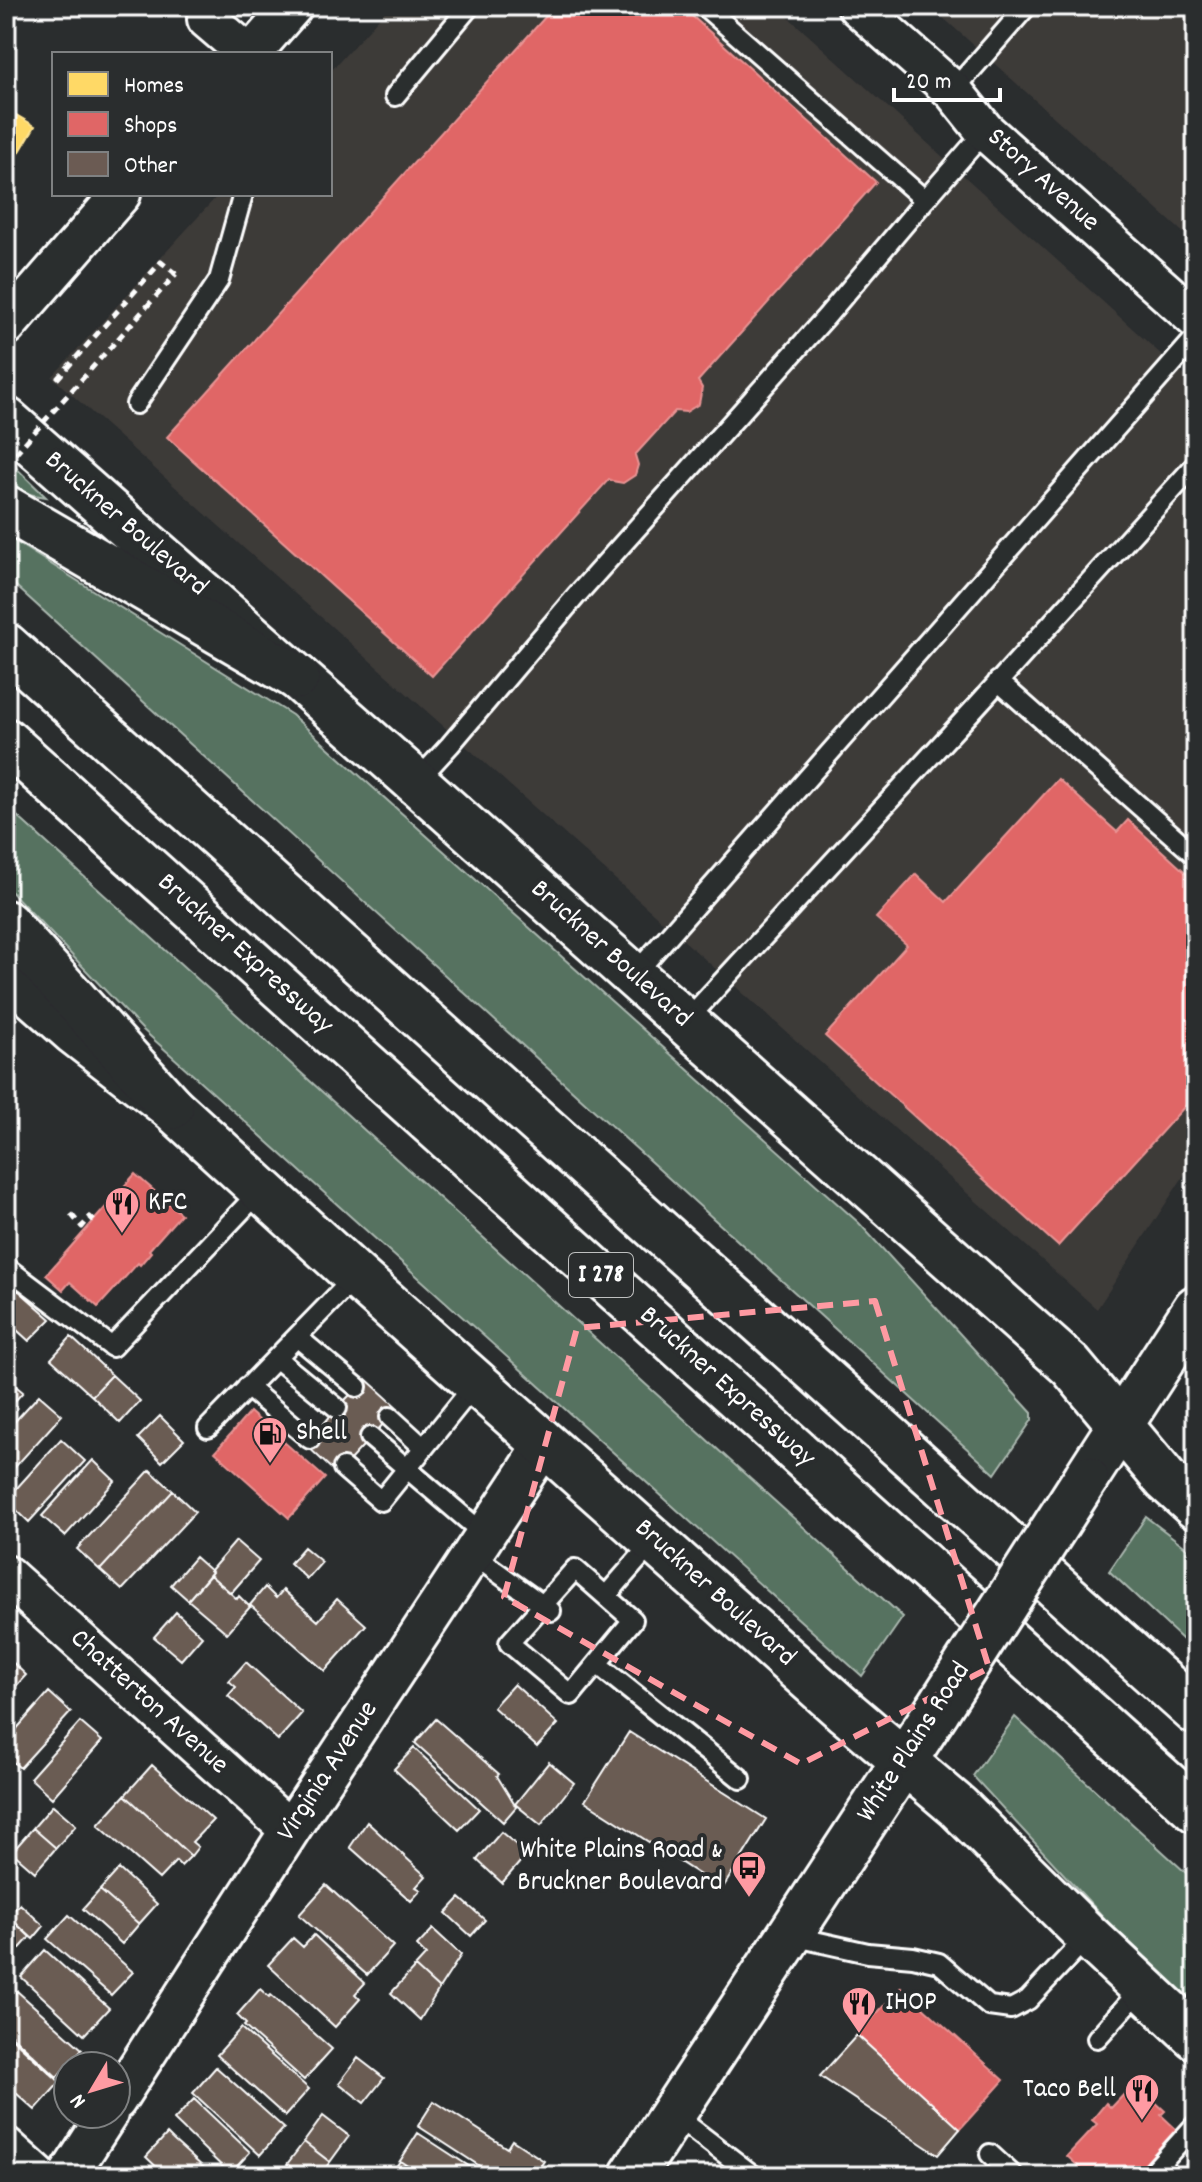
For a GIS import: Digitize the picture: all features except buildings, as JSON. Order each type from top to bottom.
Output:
[{"type":"main road","name":"Bruckner Boulevard","points":[[6,420],[1071,1366],[1166,1480],[1196,1507]]},
{"type":"main road","points":[[6,508],[297,677]]},
{"type":"main road","name":"I 278","points":[[6,646],[1196,1712]]},
{"type":"main road","name":"Bruckner Expressway","points":[[6,741],[1196,1810]]},
{"type":"main road","points":[[6,923],[171,1107]]},
{"type":"main road","name":"Bruckner Boulevard","points":[[7,974],[74,1032],[171,1107],[356,1276],[958,1807],[1088,1936],[1196,2037]]},
{"type":"main road","name":"White Plains Road","points":[[632,2176],[1196,1308]]},
{"type":"street","points":[[251,52],[293,6]]},
{"type":"street","name":"Story Avenue","points":[[857,6],[953,91],[985,131],[1196,319]]},
{"type":"street","points":[[207,19],[247,52]]},
{"type":"street","points":[[6,326],[119,196]]},
{"type":"street","name":"Virginia Avenue","points":[[132,2076],[545,1444]]},
{"type":"street","name":"Chatterton Avenue","points":[[6,1575],[290,1830]]},
{"type":"street","points":[[68,2176],[98,2130]]},
{"type":"street","points":[[6,2147],[38,2176]]},
{"type":"lane","points":[[395,96],[470,6]]},
{"type":"lane","points":[[704,6],[925,200]]},
{"type":"lane","points":[[953,91],[1027,6]]},
{"type":"lane","points":[[416,782],[586,584],[826,317],[985,131]]},
{"type":"lane","points":[[136,404],[219,280],[242,196]]},
{"type":"lane","points":[[634,975],[1196,337]]},
{"type":"lane","points":[[685,1022],[1196,464]]},
{"type":"lane","points":[[998,681],[1196,856]]},
{"type":"lane","points":[[6,1267],[112,1347],[262,1189]]},
{"type":"lane","points":[[208,1428],[356,1276]]},
{"type":"lane","points":[[297,1337],[357,1387]]},
{"type":"lane","points":[[276,1358],[337,1408]]},
{"type":"lane","points":[[343,1468],[381,1501],[477,1382]]},
{"type":"lane","points":[[247,1387],[310,1439]]},
{"type":"lane","points":[[390,1417],[424,1448]]},
{"type":"lane","points":[[370,1437],[408,1469],[479,1545],[548,1609]]},
{"type":"lane","points":[[606,1596],[654,1541]]},
{"type":"lane","points":[[575,1569],[606,1596],[633,1620],[596,1654],[571,1695],[509,1643],[548,1609],[575,1569]]},
{"type":"lane","points":[[596,1654],[741,1779]]},
{"type":"lane","points":[[789,1936],[868,1953],[939,1963],[989,2006],[1011,2009],[1028,2000],[1088,1936]]},
{"type":"lane","points":[[1097,2038],[1143,1987]]},
{"type":"lane","points":[[673,2114],[754,2176]]},
{"type":"lane","points":[[1153,2171],[1196,2124]]},
{"type":"lane","points":[[990,2154],[1014,2176]]},
{"type":"path","points":[[6,464],[176,274],[161,262],[57,379]]},
{"type":"path","points":[[71,1214],[82,1227],[90,1217],[94,1221]]},
{"type":"highlighted area","points":[[875,1301],[989,1668],[801,1764],[504,1597],[577,1328]]},
{"type":"shaded area","points":[[390,6],[776,6],[1196,386],[1196,1157],[1097,1309],[52,377],[217,196],[332,196],[332,70]]},
{"type":"shaded area","points":[[930,6],[1196,6],[1196,244]]},
{"type":"green space","points":[[6,458],[46,497],[6,489]]},
{"type":"green space","points":[[6,536],[292,715],[859,1223],[1032,1413],[1032,1420],[995,1474],[6,577]]},
{"type":"green space","points":[[6,806],[903,1617],[862,1676],[142,1029],[6,886]]},
{"type":"green space","points":[[1146,1517],[1196,1555],[1196,1652],[1109,1571]]},
{"type":"green space","points":[[1015,1717],[1196,1882],[1196,2006],[1120,1935],[973,1776]]},
{"type":"place","name":"KFC","points":[[122,1235]]},
{"type":"place","name":"Shell","points":[[270,1465]]},
{"type":"place","name":"White Plains Road & Bruckner Boulevard","points":[[749,1899]]},
{"type":"place","name":"IHOP","points":[[859,2035]]},
{"type":"place","name":"Taco Bell","points":[[1142,2122]]}]
